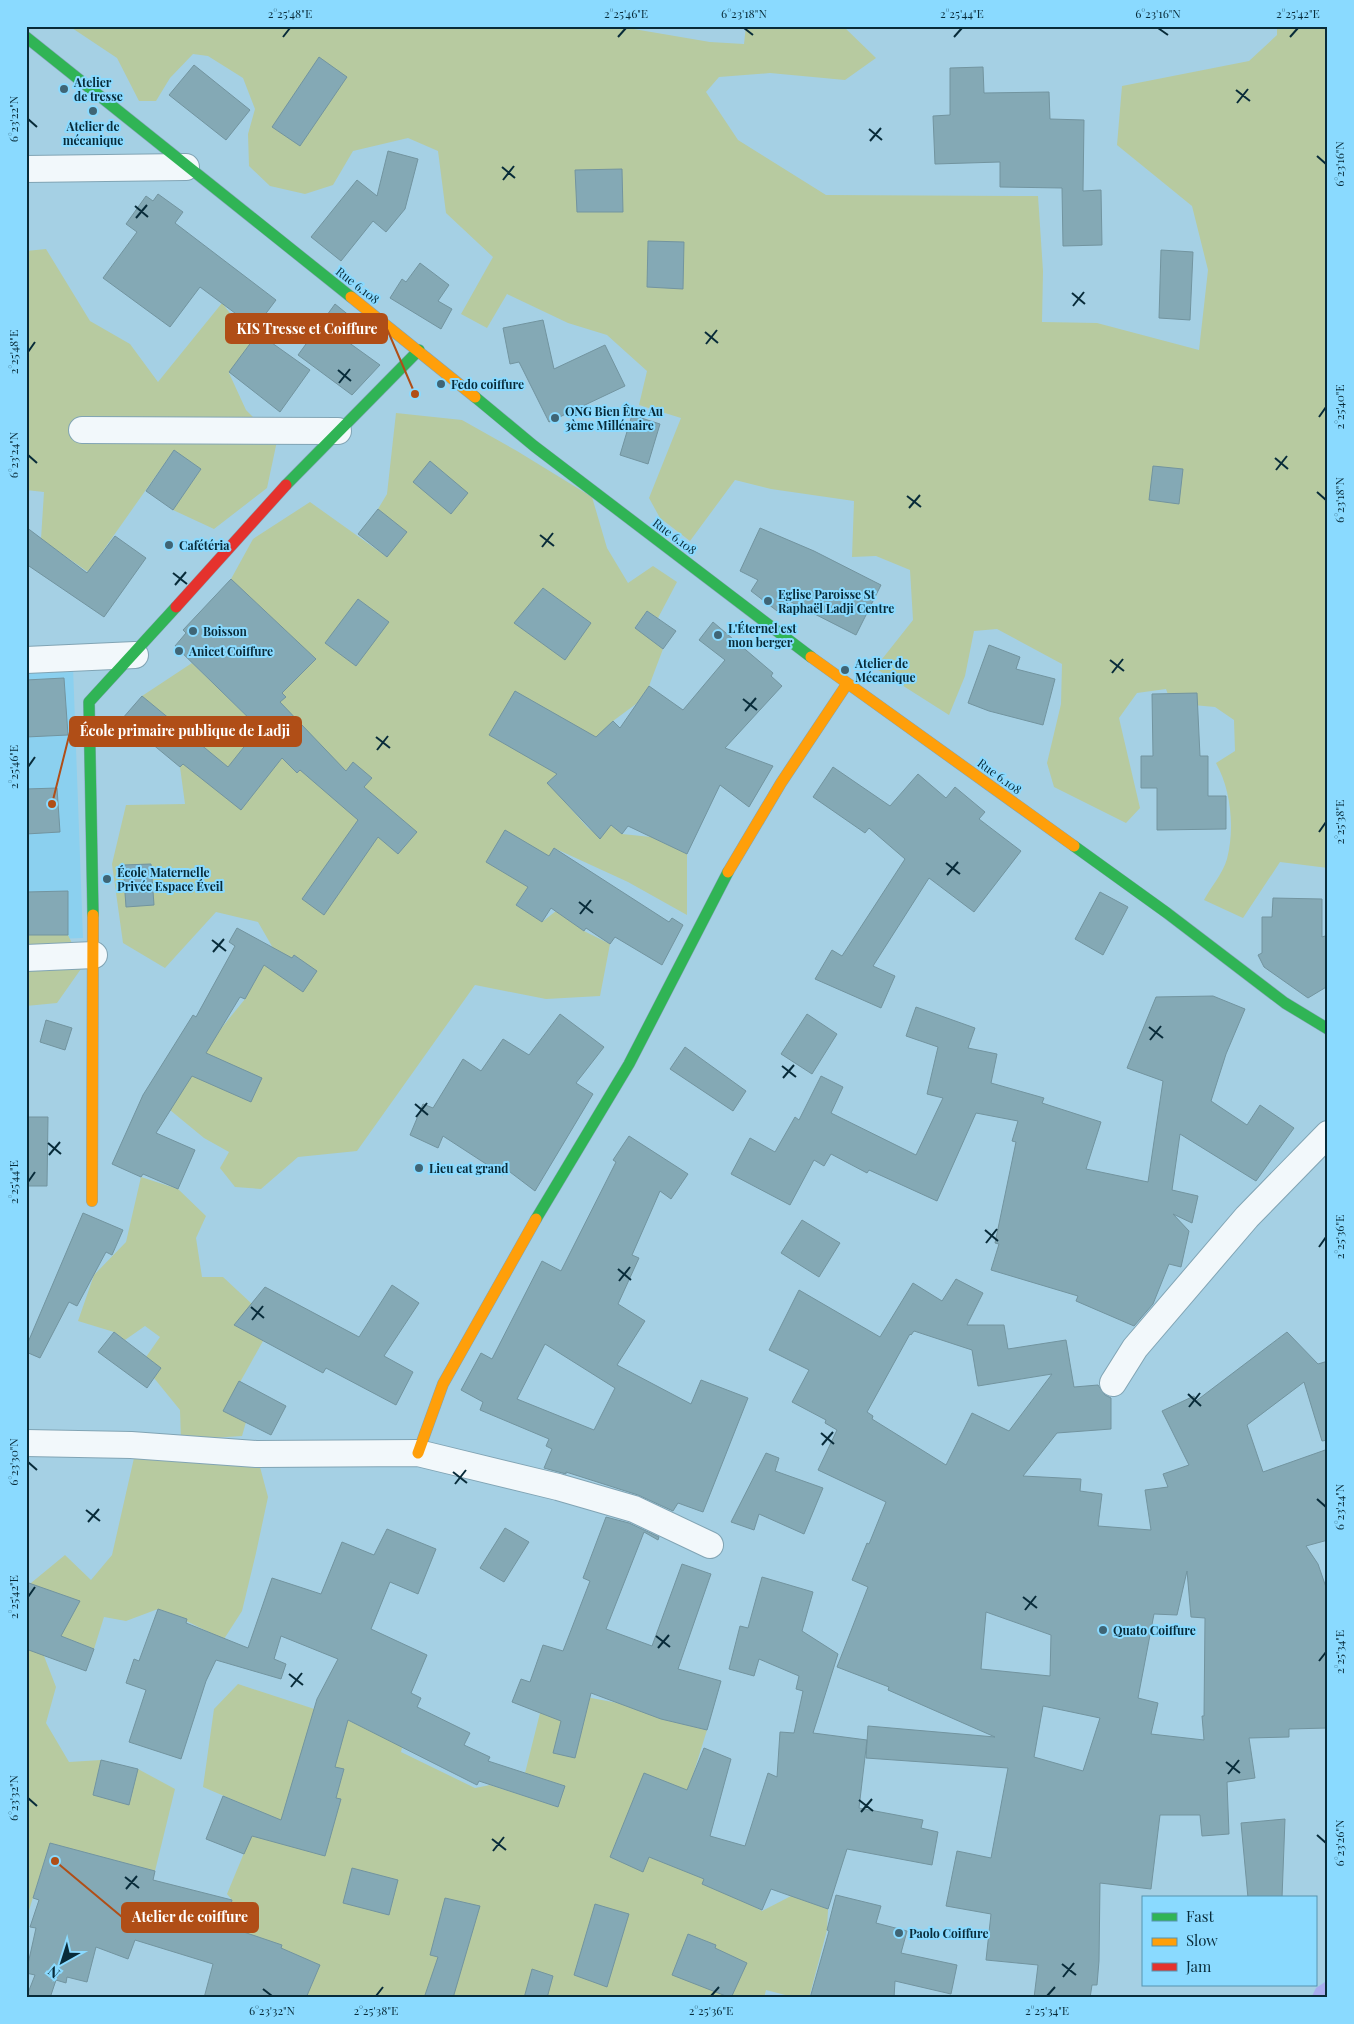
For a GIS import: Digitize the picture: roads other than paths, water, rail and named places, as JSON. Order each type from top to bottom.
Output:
[{"type":"street","name":"Rue 6.108","points":[[26,37],[186,167],[419,350],[534,446],[847,684],[1167,913],[1286,1003],[1328,1029]]},
{"type":"street","points":[[26,169],[186,167]]},
{"type":"street","points":[[92,1201],[94,955],[89,702],[135,655],[251,523],[338,430],[419,350]]},
{"type":"street","points":[[82,430],[338,430]]},
{"type":"street","points":[[26,660],[135,655]]},
{"type":"street","points":[[418,1453],[444,1384],[508,1267],[629,1064],[720,886],[781,783],[847,684]]},
{"type":"street","points":[[26,958],[94,955]]},
{"type":"street","points":[[1113,1383],[1135,1348],[1241,1224],[1328,1134]]},
{"type":"street","points":[[26,1443],[131,1445],[256,1454],[418,1453],[558,1487],[626,1507],[710,1544]]},
{"type":"place","name":"Atelier de tresse","points":[[64,89]]},
{"type":"place","name":"Atelier de mécanique","points":[[93,111]]},
{"type":"place","name":"Fedo coiffure","points":[[441,384]]},
{"type":"place","name":"KIS Tresse et Coiffure","points":[[415,394]]},
{"type":"place","name":"ONG Bien Être Au 3ème Millénaire","points":[[555,418]]},
{"type":"place","name":"Cafétéria","points":[[169,545]]},
{"type":"place","name":"Eglise Paroisse St Raphaël Ladji Centre","points":[[768,601]]},
{"type":"place","name":"Boisson","points":[[193,631]]},
{"type":"place","name":"L'Éternel est mon berger","points":[[718,635]]},
{"type":"place","name":"Anicet Coiffure","points":[[179,651]]},
{"type":"place","name":"Atelier de Mécanique","points":[[845,670]]},
{"type":"place","name":"École primaire publique de Ladji","points":[[52,804]]},
{"type":"place","name":"École Maternelle Privée Espace Éveil","points":[[107,879]]},
{"type":"place","name":"Lieu eat grand","points":[[419,1168]]},
{"type":"place","name":"Quato Coiffure","points":[[1103,1630]]},
{"type":"place","name":"Atelier de coiffure","points":[[55,1861]]},
{"type":"place","name":"Paolo Coiffure","points":[[899,1933]]}]
